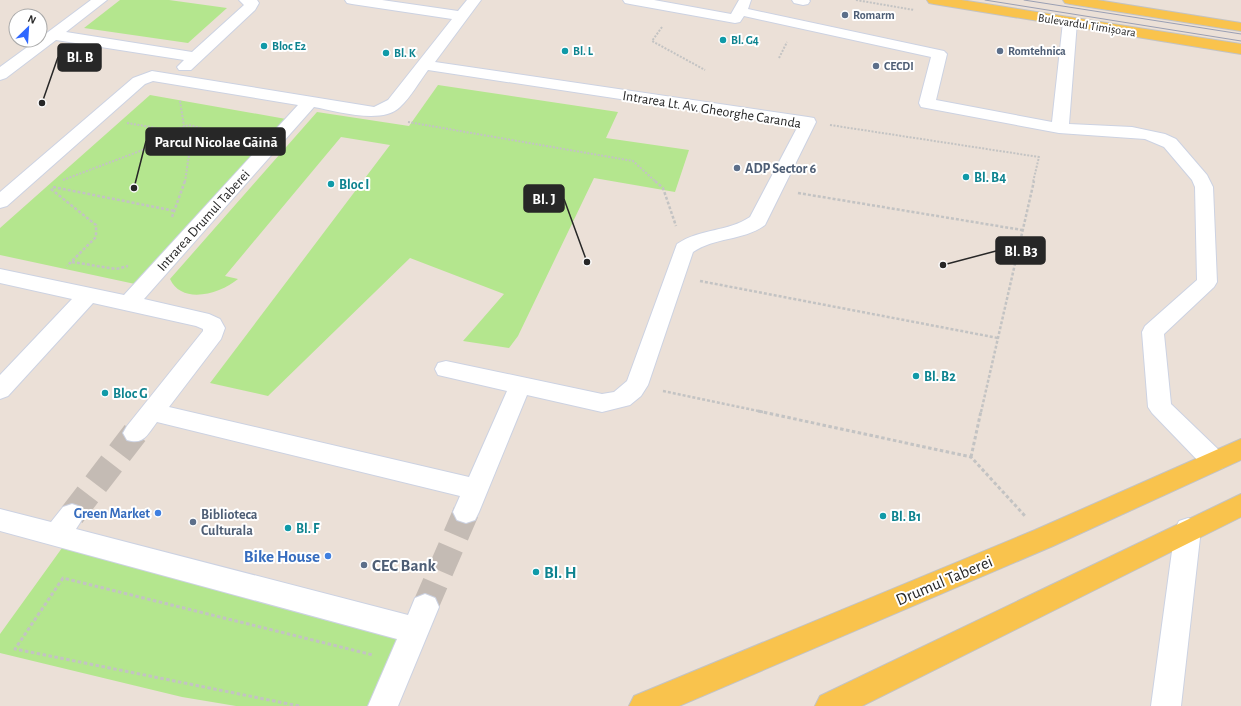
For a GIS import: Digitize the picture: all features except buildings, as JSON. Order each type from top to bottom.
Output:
[{"type":"main road","name":"Bulevardul Timișoara","points":[[934,0],[1241,49]]},
{"type":"main road","name":"Bulevardul Timișoara","points":[[1070,0],[1241,27]]},
{"type":"main road","name":"Drumul Taberei","points":[[644,706],[1044,538],[1241,449]]},
{"type":"main road","points":[[830,706],[1188,529],[1241,505]]},
{"type":"street","points":[[0,75],[100,0]]},
{"type":"street","points":[[172,78],[250,7],[252,3],[246,0]]},
{"type":"street","points":[[352,0],[462,16]]},
{"type":"street","points":[[0,202],[139,81],[152,76],[172,78],[374,112],[386,110],[394,104],[474,0]]},
{"type":"street","points":[[630,0],[735,19],[742,6],[939,54],[927,103],[1060,128],[1155,136],[1170,144],[1201,178],[1204,187],[1207,282],[1153,332],[1160,407],[1214,461]]},
{"type":"street","points":[[1060,128],[1070,22]]},
{"type":"street","points":[[54,35],[196,57]]},
{"type":"street","name":"Intrarea Lt. Av. Gheorghe Caranda","points":[[425,65],[808,122],[758,222],[752,226],[693,241],[684,249]]},
{"type":"street","name":"Intrarea Drumul Taberei","points":[[128,303],[310,101]]},
{"type":"street","points":[[446,369],[602,404],[615,403],[629,396],[637,385],[684,249]]},
{"type":"street","points":[[0,276],[208,320],[214,328],[213,333],[135,433]]},
{"type":"street","points":[[0,390],[88,295]]},
{"type":"street","points":[[466,512],[520,386]]},
{"type":"street","points":[[152,412],[476,489]]},
{"type":"street","points":[[56,535],[72,515]]},
{"type":"street","points":[[0,520],[56,535],[420,619],[383,706]]},
{"type":"street","points":[[1166,706],[1188,529]]},
{"type":"path","points":[[674,8],[652,41],[706,70]]},
{"type":"path","points":[[374,112],[416,125],[633,161],[663,188],[684,249]]},
{"type":"path","points":[[126,122],[174,131]]},
{"type":"path","points":[[808,122],[1039,157],[971,457]]},
{"type":"path","points":[[172,139],[170,137],[174,131],[184,126],[194,126],[202,131],[200,136]]},
{"type":"path","points":[[62,180],[172,139],[181,143],[190,142],[200,136],[246,144]]},
{"type":"path","points":[[171,218],[186,180],[190,142]]},
{"type":"path","points":[[47,186],[54,183]]},
{"type":"path","points":[[47,186],[175,211]]},
{"type":"path","points":[[47,186],[96,225],[96,237],[72,262],[116,269],[129,266]]},
{"type":"path","points":[[774,190],[1022,230]]},
{"type":"path","points":[[674,276],[998,338]]},
{"type":"path","points":[[637,385],[971,457],[1044,538]]},
{"type":"path","points":[[299,706],[15,649],[63,578],[377,656]]},
{"type":"green space","points":[[120,0],[169,0],[227,8],[188,43],[84,28]]},
{"type":"green space","points":[[438,85],[618,112],[606,138],[689,150],[675,192],[594,178],[518,336],[509,348],[463,341],[504,294],[410,258],[268,396],[210,383],[390,145],[341,137],[225,276],[238,279],[230,284],[212,292],[192,294],[183,292],[176,287],[170,279],[317,112],[409,126]]},
{"type":"green space","points":[[150,95],[286,119],[135,284],[0,255],[0,228]]},
{"type":"green space","points":[[62,548],[401,638],[371,706],[236,706],[182,697],[0,653],[0,634]]},
{"type":"tunnel","points":[[72,515],[135,433]]},
{"type":"tunnel","points":[[425,607],[466,512]]},
{"type":"tram line","points":[[985,0],[1241,41]]},
{"type":"tram line","points":[[1024,0],[1241,34]]},
{"type":"place","name":"Romarm","points":[[845,15]]},
{"type":"place","name":"Bl. G4","points":[[723,40]]},
{"type":"place","name":"Bloc E2","points":[[264,46]]},
{"type":"place","name":"Bl. L","points":[[565,51]]},
{"type":"place","name":"Romtehnica","points":[[1000,51]]},
{"type":"place","name":"Bl. K","points":[[386,53]]},
{"type":"place","name":"CECDI","points":[[876,66]]},
{"type":"place","name":"Bl. B","points":[[42,103]]},
{"type":"place","name":"ADP Sector 6","points":[[737,168]]},
{"type":"place","name":"Bl. B4","points":[[966,177]]},
{"type":"place","name":"Bloc I","points":[[331,184]]},
{"type":"place","name":"Parcul Nicolae Găină","points":[[134,188]]},
{"type":"place","name":"Bl. J","points":[[587,262]]},
{"type":"place","name":"Bl. B3","points":[[943,265]]},
{"type":"place","name":"Bl. B2","points":[[916,376]]},
{"type":"place","name":"Bloc G","points":[[105,393]]},
{"type":"place","name":"Green Market","points":[[158,513]]},
{"type":"place","name":"Bl. B1","points":[[883,516]]},
{"type":"place","name":"Biblioteca Culturala","points":[[193,522]]},
{"type":"place","name":"Bl. F","points":[[288,528]]},
{"type":"place","name":"Bike House","points":[[328,556]]},
{"type":"place","name":"CEC Bank","points":[[364,565]]},
{"type":"place","name":"Bl. H","points":[[536,572]]}]
